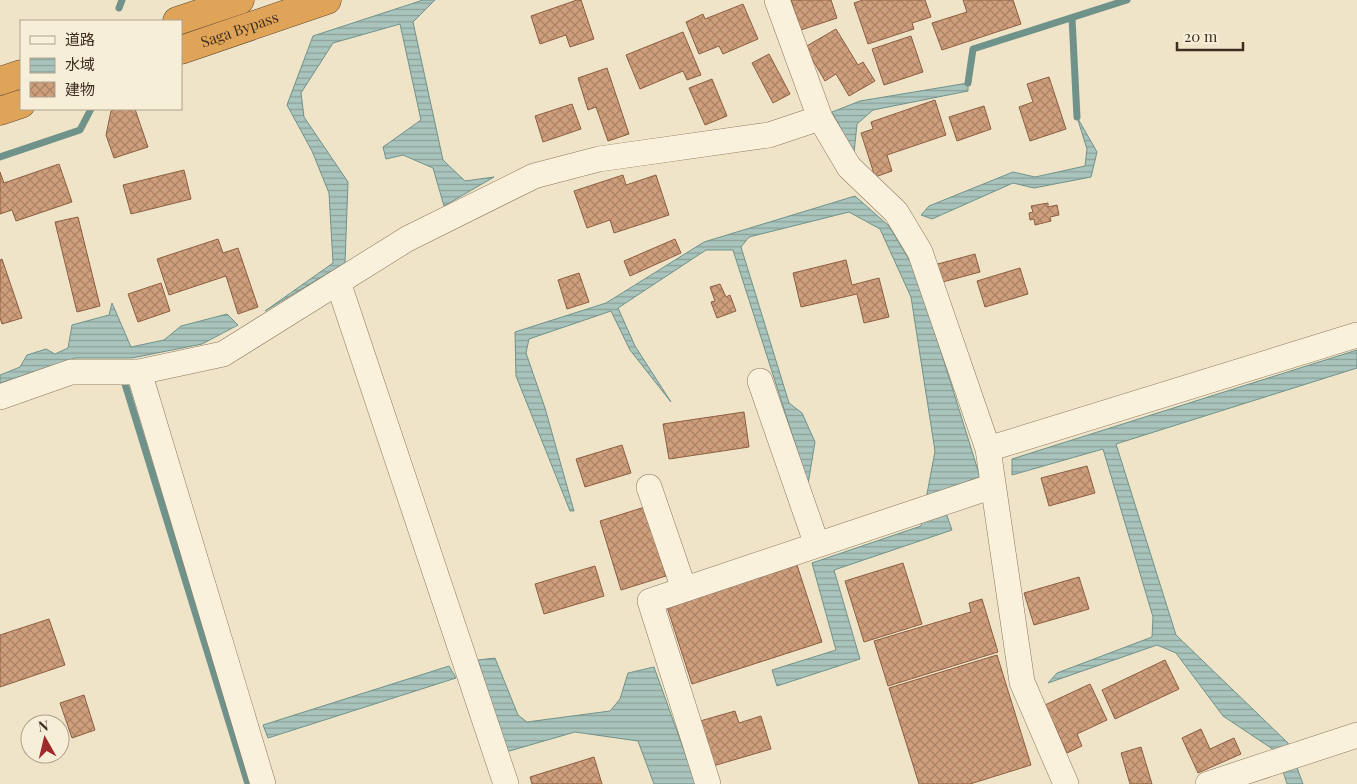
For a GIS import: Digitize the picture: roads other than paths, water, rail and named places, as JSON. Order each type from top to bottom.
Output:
[{"type":"highway","name":"Saga Bypass","points":[[180,20],[240,0]]},
{"type":"highway","name":"Saga Bypass","points":[[182,50],[327,0]]},
{"type":"highway","points":[[0,81],[20,74]]},
{"type":"highway","points":[[0,111],[20,104]]},
{"type":"street","points":[[777,0],[820,118],[848,168],[896,212],[920,252],[988,449],[1022,682],[1066,784]]},
{"type":"street","points":[[0,397],[71,372],[139,372],[223,354],[407,240],[534,176],[599,159],[769,135],[820,118]]},
{"type":"street","points":[[338,282],[506,784]]},
{"type":"street","points":[[988,449],[1357,335]]},
{"type":"street","points":[[139,372],[263,784]]},
{"type":"street","points":[[760,381],[817,545]]},
{"type":"street","points":[[708,784],[650,601],[993,486]]},
{"type":"street","points":[[650,487],[684,589]]},
{"type":"street","points":[[1208,784],[1357,735]]},
{"type":"water","points":[[423,0],[435,0],[413,22],[443,160],[465,181],[494,177],[444,206],[433,168],[403,155],[386,159],[383,147],[421,120],[400,24],[333,43],[301,93],[304,117],[348,182],[345,263],[265,311],[333,263],[329,193],[312,151],[287,105],[313,36]]},
{"type":"water","points":[[968,83],[968,91],[873,110],[857,124],[854,153],[832,112],[860,101]]},
{"type":"water","points":[[1077,117],[1097,152],[1091,177],[1034,188],[1013,183],[932,219],[921,215],[929,206],[1013,172],[1035,177],[1085,166],[1087,149]]},
{"type":"water","points":[[855,196],[889,226],[916,271],[980,477],[948,488],[946,513],[952,530],[834,570],[860,659],[777,686],[772,670],[836,650],[812,563],[921,526],[935,451],[911,297],[880,229],[849,212],[749,237],[741,247],[789,403],[802,413],[815,442],[808,484],[733,250],[706,250],[618,308],[635,346],[671,402],[630,350],[611,311],[529,339],[526,353],[545,408],[574,511],[570,511],[516,376],[515,332],[606,303],[704,242]]},
{"type":"water","points":[[112,303],[131,347],[164,340],[181,326],[227,314],[238,325],[202,344],[132,358],[75,358],[0,383],[0,375],[20,367],[27,355],[46,349],[55,354],[68,348],[72,325],[109,315]]},
{"type":"water","points":[[1357,350],[1357,368],[1116,444],[1176,635],[1288,743],[1303,784],[1287,784],[1277,752],[1223,716],[1176,653],[1157,645],[1048,683],[1057,673],[1152,637],[1153,617],[1103,449],[1012,475],[1012,459]]},
{"type":"water","points":[[495,658],[518,715],[527,722],[610,711],[620,699],[628,673],[654,667],[696,784],[654,784],[638,741],[575,732],[506,752],[478,660]]},
{"type":"water","points":[[449,666],[456,678],[268,738],[263,725]]},
{"type":"waterway","points":[[119,8],[122,0]]},
{"type":"waterway","points":[[968,83],[973,49],[1127,0]]},
{"type":"waterway","points":[[1072,18],[1077,117]]},
{"type":"waterway","points":[[0,157],[80,130],[90,110]]},
{"type":"waterway","points":[[125,384],[248,784]]}]
